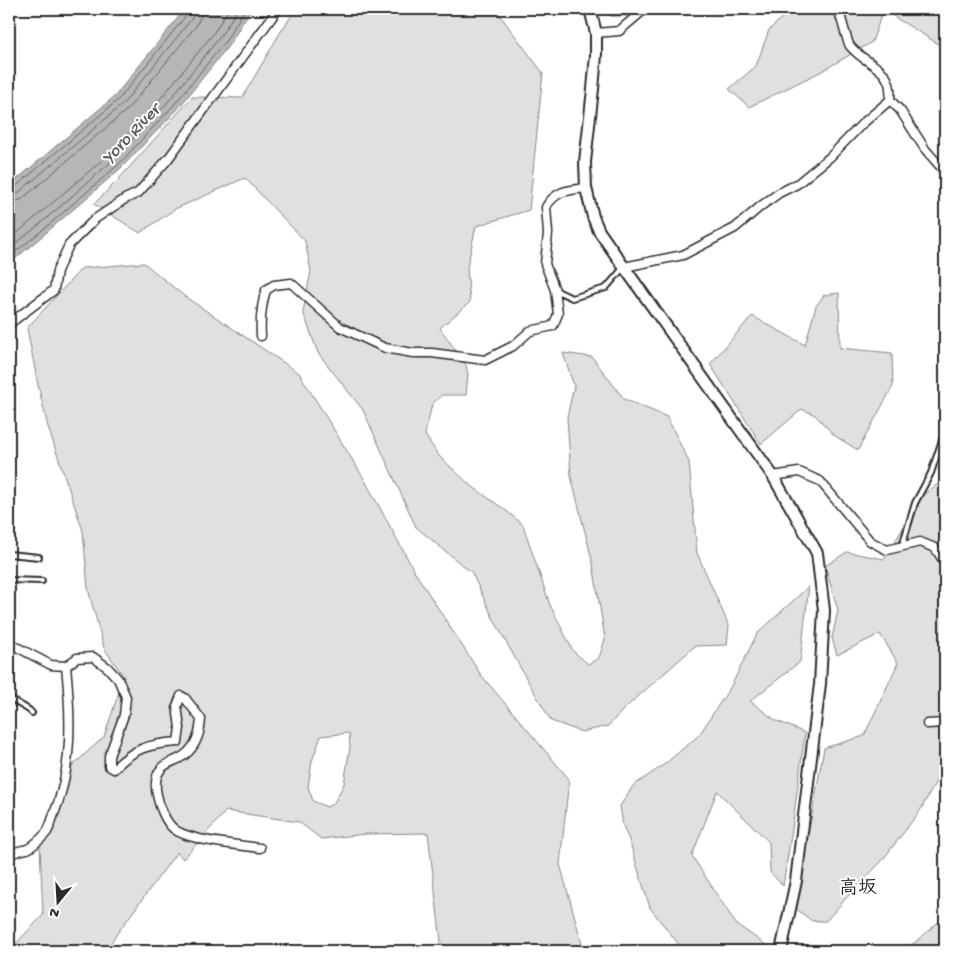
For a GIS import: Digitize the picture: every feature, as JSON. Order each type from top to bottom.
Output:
[{"type":"street","points":[[9,324],[54,290],[57,271],[69,245],[95,219],[125,198],[138,193],[168,158],[278,9]]},
{"type":"street","points":[[590,9],[596,33],[593,89],[585,162],[586,188],[593,217],[599,231],[624,267],[773,476],[817,553],[824,610],[820,684],[797,872],[781,951]]},
{"type":"street","points":[[596,33],[619,30],[645,9]]},
{"type":"street","points":[[624,267],[683,255],[735,228],[779,193],[797,184],[830,157],[862,124],[890,100],[891,90],[888,80],[879,68],[859,55],[848,44],[838,9]]},
{"type":"street","points":[[890,100],[900,110],[924,149],[945,172]]},
{"type":"street","points":[[260,336],[262,302],[266,290],[274,285],[292,283],[340,327],[385,348],[413,353],[432,353],[485,360],[513,346],[530,331],[552,326],[558,314],[555,290],[544,264],[548,233],[546,207],[554,197],[565,191],[586,188]]},
{"type":"street","points":[[773,476],[799,472],[820,481],[870,541],[887,550],[920,542],[935,548],[945,563]]},
{"type":"street","points":[[9,643],[51,665],[66,666],[77,658],[93,657],[118,678],[126,696],[124,715],[109,756],[109,766],[114,769],[132,752],[156,744],[178,742],[180,728],[176,706],[181,696],[185,698],[201,719],[200,732],[193,747],[182,757],[163,767],[155,780],[157,796],[167,822],[175,830],[191,837],[260,848]]},
{"type":"street","points":[[9,856],[13,852],[29,849],[46,832],[59,802],[68,763],[70,724],[66,666]]},
{"type":"street","points":[[927,724],[945,723]]},
{"type":"lane","points":[[555,290],[572,298],[606,288],[624,267]]},
{"type":"lane","points":[[902,546],[915,503],[931,473],[945,431]]},
{"type":"lane","points":[[9,554],[39,557]]},
{"type":"lane","points":[[9,580],[42,581]]},
{"type":"lane","points":[[9,698],[32,713]]},
{"type":"shaded area","points":[[296,9],[495,9],[543,73],[529,210],[476,226],[467,268],[470,302],[440,328],[466,365],[468,374],[466,395],[442,395],[432,404],[425,435],[439,456],[470,485],[523,525],[550,605],[573,651],[588,664],[599,658],[605,639],[593,564],[571,476],[567,417],[574,386],[563,353],[592,357],[624,399],[667,417],[689,462],[697,553],[729,626],[727,645],[695,646],[624,709],[608,726],[582,732],[551,721],[493,618],[472,573],[416,527],[363,410],[318,353],[303,312],[311,271],[305,241],[245,178],[175,209],[140,233],[94,204],[192,97],[242,98]]},
{"type":"shaded area","points":[[604,9],[649,9],[636,16],[611,16]]},
{"type":"shaded area","points":[[791,9],[945,9],[945,48],[883,10],[872,42],[822,71],[749,107],[729,89],[756,66],[769,30]]},
{"type":"shaded area","points":[[144,263],[184,296],[299,373],[363,477],[416,574],[481,675],[569,779],[560,864],[584,951],[449,951],[441,942],[428,833],[366,834],[321,839],[299,822],[226,811],[183,859],[177,852],[106,951],[9,951],[43,915],[40,846],[73,765],[104,737],[124,677],[104,648],[88,589],[83,531],[48,427],[27,328],[82,268]],"holes":[[[349,733],[350,747],[344,784],[334,803],[327,807],[313,801],[308,787],[312,761],[321,736]]]},
{"type":"shaded area","points":[[839,293],[840,348],[892,353],[893,386],[858,450],[835,436],[815,415],[802,409],[761,444],[710,364],[752,316],[805,345],[816,306],[824,295]]},
{"type":"shaded area","points":[[945,479],[945,516],[938,523],[945,537],[945,765],[920,811],[881,862],[826,921],[812,921],[795,908],[824,748],[864,736],[898,663],[880,634],[837,655],[832,638],[838,610],[825,566],[847,552],[884,559],[924,494]]},
{"type":"shaded area","points":[[809,586],[800,662],[750,701],[775,720],[805,733],[783,886],[770,872],[769,842],[717,791],[692,856],[736,924],[772,949],[771,951],[684,951],[650,908],[623,826],[620,806],[633,786],[665,764],[699,735],[731,686],[757,634]]},
{"type":"shaded area","points":[[945,916],[945,951],[902,951],[917,941]]},
{"type":"water","name":"Yoro River","points":[[184,9],[251,9],[229,45],[177,110],[120,169],[9,264],[9,186],[115,96]]},
{"type":"district","name":"高坂","points":[[858,886]]}]
